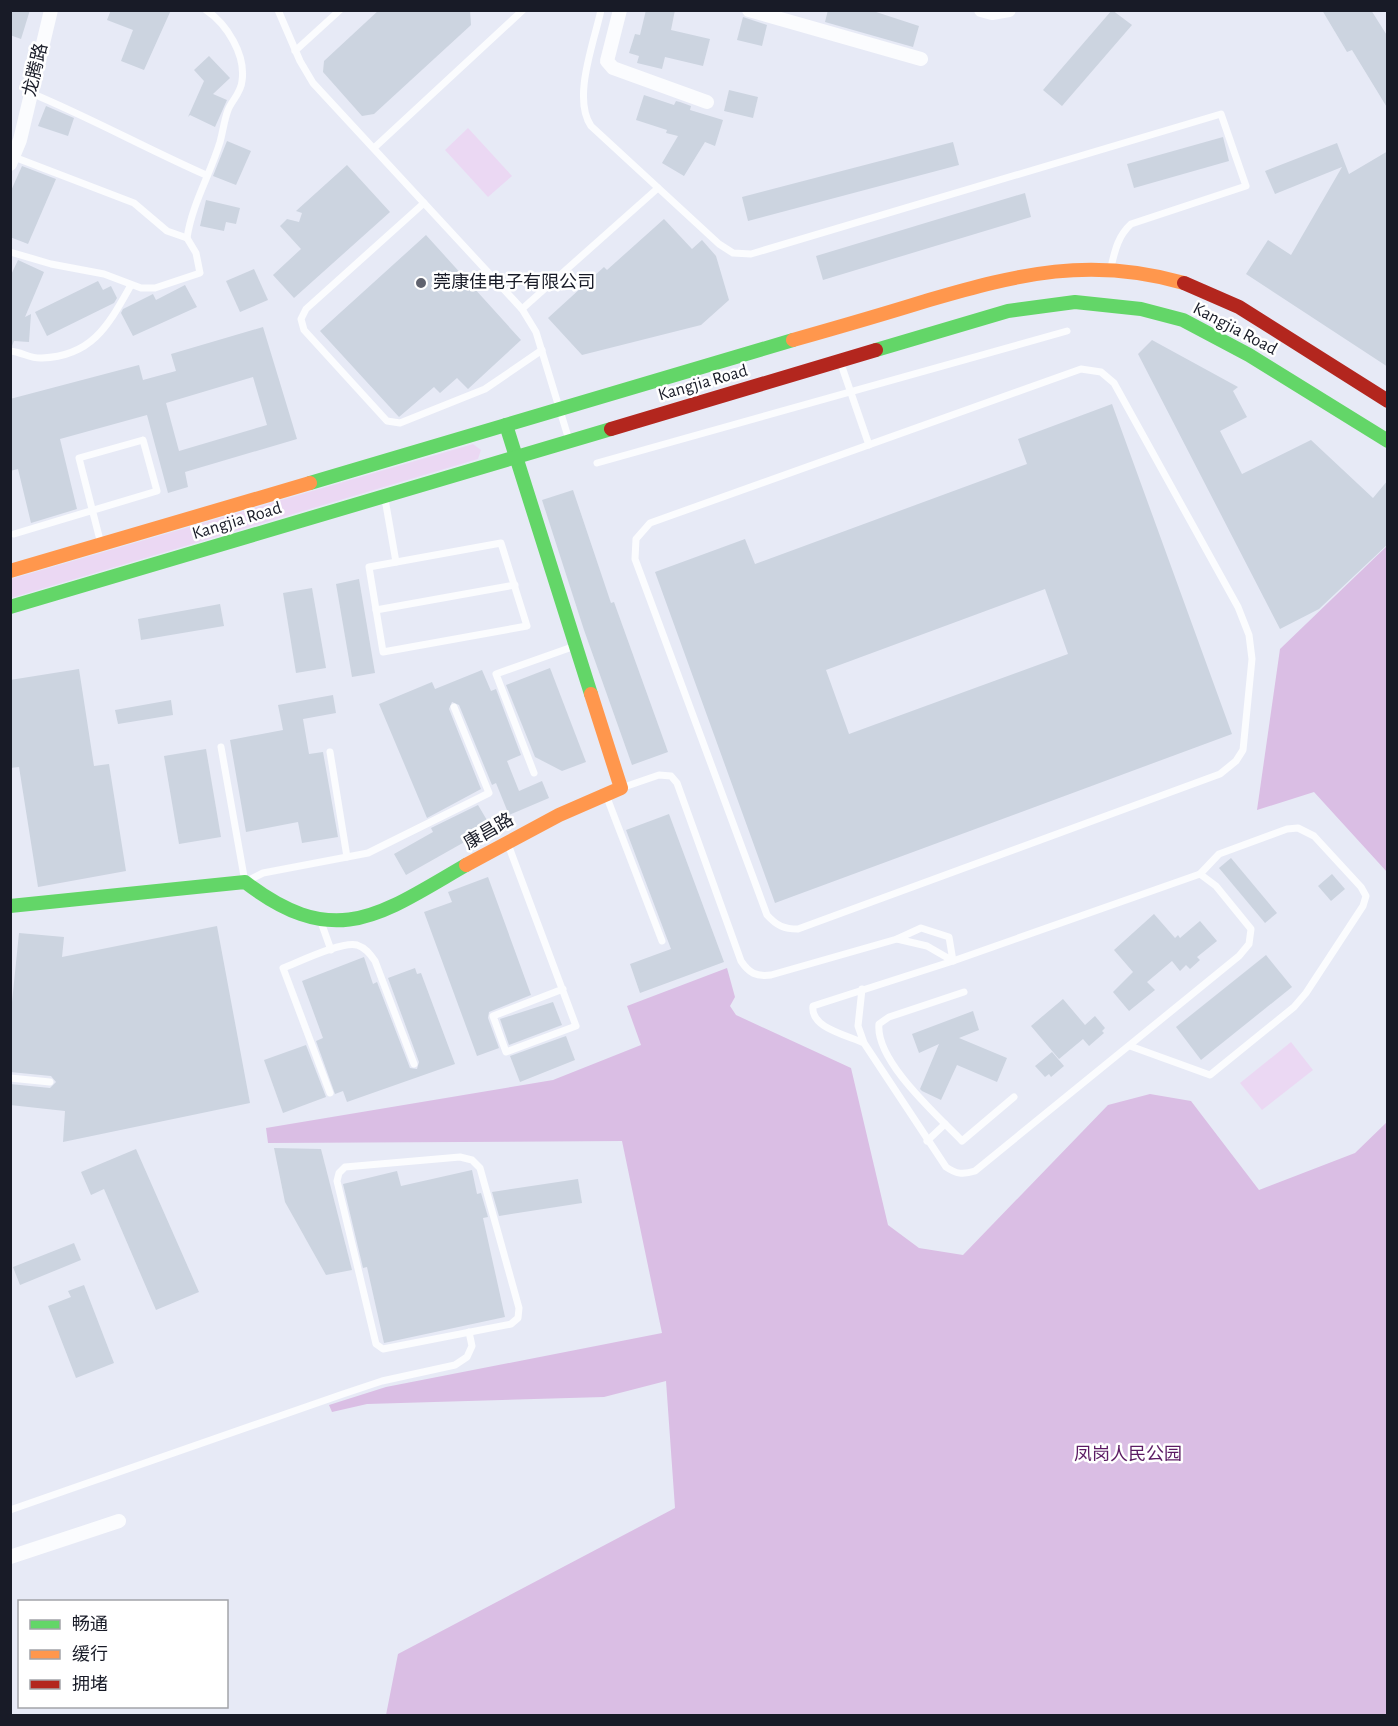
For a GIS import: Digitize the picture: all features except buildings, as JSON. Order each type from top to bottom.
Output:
[{"type":"street","name":"龙腾路","points":[[12,160],[51,10]]},
{"type":"street","points":[[620,10],[607,61],[613,68],[707,102]]},
{"type":"street","points":[[749,10],[921,59]]},
{"type":"street","points":[[981,10],[992,14],[1009,10]]},
{"type":"street","name":"Kangjia Road","points":[[10,571],[1018,275],[1056,268],[1110,269],[1172,280],[1210,292],[1258,318],[1388,400]]},
{"type":"street","name":"Kangjia Road","points":[[10,607],[840,361],[1031,307],[1075,302],[1118,305],[1163,314],[1202,328],[1388,441]]},
{"type":"street","points":[[506,425],[621,788]]},
{"type":"street","name":"康昌路","points":[[245,882],[272,902],[320,919],[354,920],[386,911],[563,812],[621,788]]},
{"type":"street","points":[[10,906],[245,882]]},
{"type":"street","points":[[10,1557],[119,1521]]},
{"type":"lane","points":[[187,238],[195,204],[220,142],[229,108],[242,82],[242,72],[230,33],[221,20],[206,10]]},
{"type":"lane","points":[[278,10],[295,51],[313,83],[522,309],[536,332],[569,441]]},
{"type":"lane","points":[[295,51],[340,10]]},
{"type":"lane","points":[[374,148],[523,10]]},
{"type":"lane","points":[[601,10],[583,93],[585,117],[591,126],[658,188],[719,244],[733,253],[751,254],[1221,114],[1245,186],[1131,224],[1119,238],[1110,269]]},
{"type":"lane","points":[[31,93],[92,118],[148,150],[206,175]]},
{"type":"lane","points":[[10,252],[51,264],[96,272],[131,285],[156,288],[200,273],[196,253],[187,238],[167,231],[134,203],[12,160]]},
{"type":"lane","points":[[522,309],[658,188]]},
{"type":"lane","points":[[424,203],[306,309],[301,319],[304,330],[387,421],[400,423],[485,389],[542,350]]},
{"type":"lane","points":[[10,351],[40,358],[86,346],[98,337],[131,285]]},
{"type":"lane","points":[[597,463],[1067,331]]},
{"type":"lane","points":[[840,361],[868,445]]},
{"type":"lane","points":[[1082,369],[1101,372],[1114,383],[1238,607],[1249,635],[1252,659],[1243,750],[1236,761],[1220,774],[798,928],[786,929],[776,924],[767,915],[634,559],[636,539],[650,523],[868,445],[1082,369]]},
{"type":"lane","points":[[14,534],[93,510],[157,491],[143,440],[79,458],[93,510],[101,544]]},
{"type":"lane","points":[[384,496],[396,562]]},
{"type":"lane","points":[[501,543],[514,585],[527,626],[384,652],[369,567],[501,543]]},
{"type":"lane","points":[[376,610],[514,585]]},
{"type":"lane","points":[[534,773],[496,674],[575,646]]},
{"type":"lane","points":[[220,747],[245,882],[263,873],[368,853],[489,793],[454,706]]},
{"type":"lane","points":[[330,752],[347,857]]},
{"type":"lane","points":[[621,788],[659,776],[671,776],[677,783],[741,961],[748,972],[759,976],[771,975],[897,939],[921,928],[949,937],[953,961]]},
{"type":"lane","points":[[606,794],[662,941]]},
{"type":"lane","points":[[864,1043],[817,1022],[812,1014],[813,1006],[862,988],[953,961],[1200,874],[1219,854],[1287,829],[1298,828],[1314,836],[1361,886],[1366,896],[1363,906],[1306,993],[1294,1007],[1210,1075],[1130,1046]]},
{"type":"lane","points":[[507,842],[576,1026],[506,1052],[493,1016],[562,989]]},
{"type":"lane","points":[[862,988],[858,1026],[864,1043],[946,1167],[964,1174],[975,1171],[1239,956],[1249,944],[1251,929],[1247,922],[1216,886],[1200,874]]},
{"type":"lane","points":[[320,919],[331,950]]},
{"type":"lane","points":[[897,939],[927,946],[953,961]]},
{"type":"lane","points":[[330,1093],[283,968],[331,950],[356,944],[367,950],[375,961],[414,1064]]},
{"type":"lane","points":[[964,992],[889,1017],[879,1024],[878,1037],[914,1095],[962,1141],[1014,1097]]},
{"type":"lane","points":[[10,1078],[50,1082]]},
{"type":"lane","points":[[927,1141],[945,1124]]},
{"type":"lane","points":[[460,1157],[472,1160],[480,1168],[519,1308],[518,1318],[511,1324],[469,1332],[383,1349],[376,1344],[337,1181],[339,1173],[345,1167],[460,1157]]},
{"type":"lane","points":[[10,1510],[343,1394],[455,1365],[467,1357],[472,1346],[469,1332]]},
{"type":"shaded area","points":[[468,128],[512,176],[488,197],[445,150]]},
{"type":"shaded area","points":[[473,444],[481,450],[478,459],[11,598],[11,579]]},
{"type":"shaded area","points":[[1291,1042],[1313,1070],[1262,1110],[1240,1083]]},
{"type":"green space","points":[[1387,546],[1387,872],[1314,792],[1257,810],[1280,649]]},
{"type":"green space","name":"凤岗人民公园","points":[[727,968],[735,997],[730,1006],[736,1015],[851,1068],[888,1225],[919,1248],[963,1255],[1108,1105],[1150,1094],[1191,1101],[1259,1190],[1355,1153],[1387,1122],[1387,1715],[386,1715],[398,1654],[675,1508],[666,1381],[604,1397],[367,1404],[332,1412],[329,1405],[386,1387],[662,1333],[622,1141],[268,1143],[266,1128],[553,1080],[641,1045],[627,1006]]},
{"type":"traffic: fast","points":[[876,350],[1008,311],[1075,302],[1141,309],[1183,320],[1249,355],[1388,441]]},
{"type":"traffic: fast","points":[[310,483],[793,340]]},
{"type":"traffic: fast","points":[[506,425],[591,694]]},
{"type":"traffic: fast","points":[[10,607],[611,429]]},
{"type":"traffic: fast","points":[[10,906],[245,882],[277,903],[306,916],[333,920],[358,918],[383,910],[408,898],[466,865]]},
{"type":"traffic: slow","points":[[793,340],[962,291],[1024,276],[1086,270],[1117,271],[1150,275],[1184,283]]},
{"type":"traffic: slow","points":[[10,571],[310,483]]},
{"type":"traffic: slow","points":[[466,865],[559,815],[621,788],[591,694]]},
{"type":"traffic: jam","points":[[1184,283],[1239,307],[1388,401]]},
{"type":"traffic: jam","points":[[611,429],[876,350]]},
{"type":"place","name":"莞康佳电子有限公司","points":[[421,283]]}]
